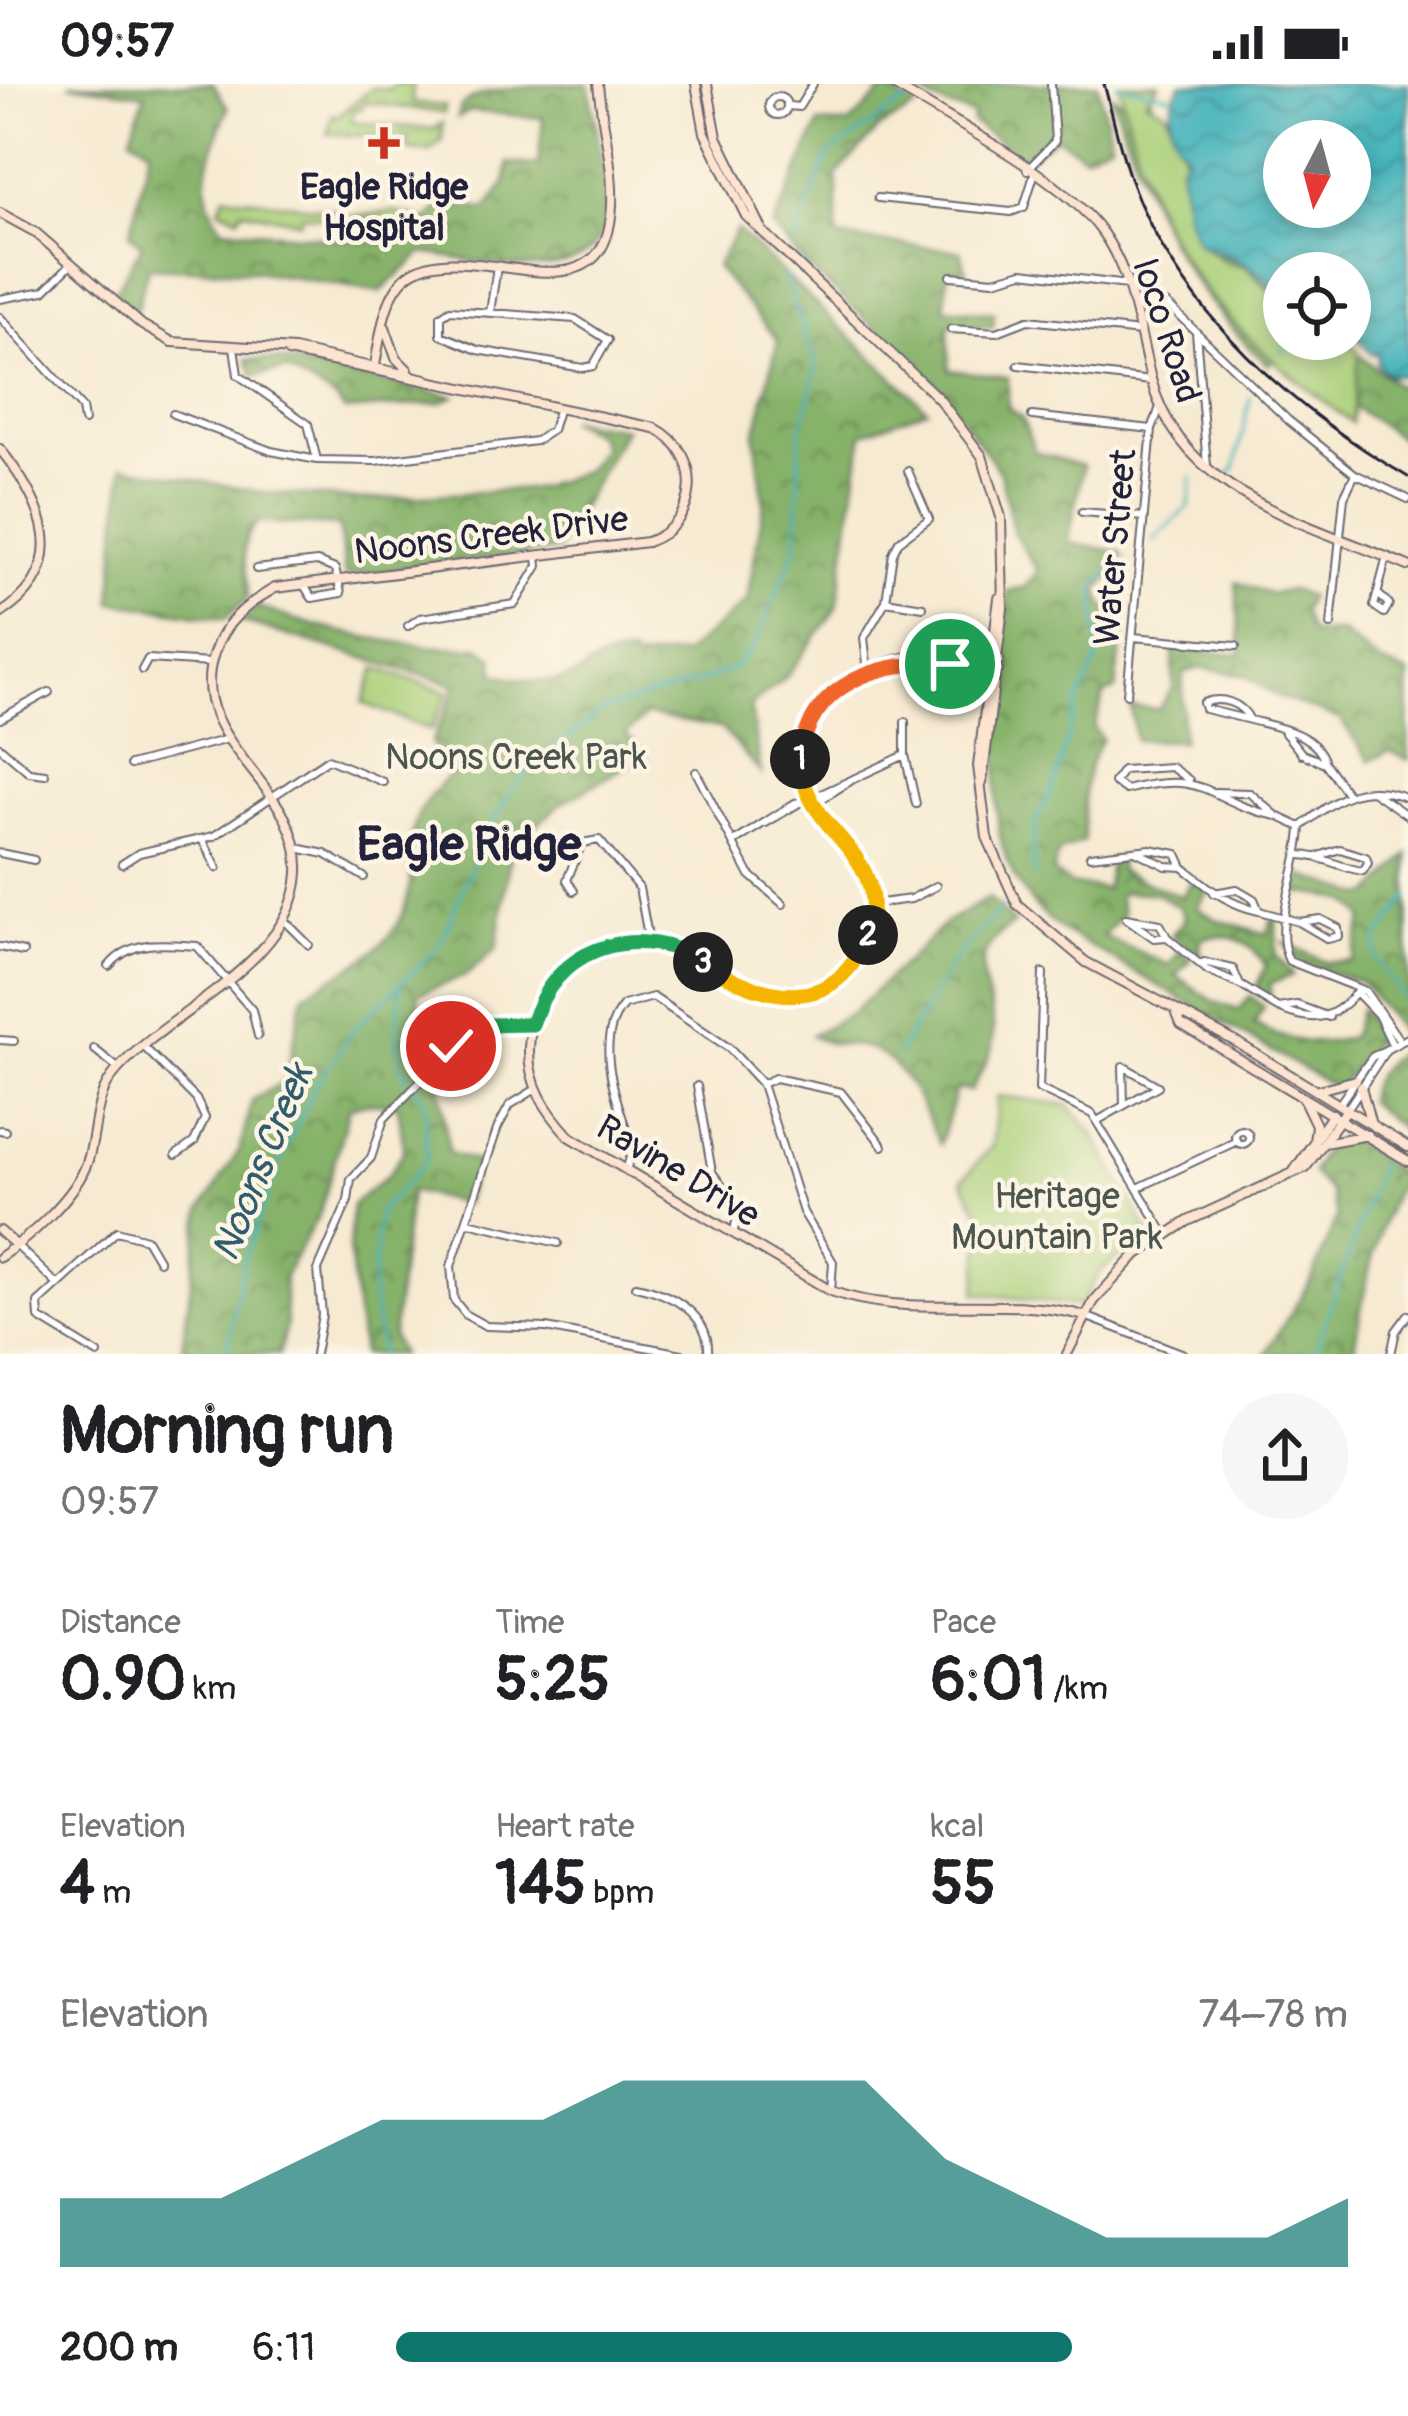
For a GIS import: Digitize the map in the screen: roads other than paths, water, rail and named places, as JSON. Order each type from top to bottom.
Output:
[{"type":"street","points":[[374,368],[395,290],[418,268],[451,261],[560,272],[586,262],[603,244],[611,206],[598,84]]},
{"type":"street","points":[[696,84],[716,162],[746,216],[939,399],[982,456],[1001,517],[1000,597],[982,783],[987,837],[1020,908],[1071,952],[1408,1147]]},
{"type":"street","points":[[706,84],[717,137],[761,228]]},
{"type":"street","points":[[788,106],[799,107],[813,84]]},
{"type":"street","name":"Ioco Road","points":[[892,84],[1086,213],[1113,249],[1129,286],[1160,407],[1207,470],[1243,496],[1408,566]]},
{"type":"street","points":[[878,198],[1011,212],[1024,207],[1030,172],[1055,141],[1051,84]]},
{"type":"street","points":[[0,213],[35,232],[161,338],[197,347],[288,352],[421,376]]},
{"type":"street","points":[[0,299],[44,291],[70,263]]},
{"type":"street","points":[[490,312],[497,266]]},
{"type":"street","points":[[951,276],[994,280],[1023,272],[1129,286],[1168,305],[1288,421],[1355,474],[1408,499]]},
{"type":"street","points":[[450,310],[490,312],[575,319],[605,335],[606,349],[593,365],[583,368],[478,350],[441,335],[442,316],[450,310]]},
{"type":"street","points":[[0,317],[82,408],[84,421]]},
{"type":"street","points":[[951,329],[997,332],[1028,320],[1141,332]]},
{"type":"street","points":[[384,323],[396,358],[433,382]]},
{"type":"street","points":[[1196,332],[1207,470]]},
{"type":"street","points":[[234,347],[238,375],[308,424],[317,460]]},
{"type":"street","points":[[1018,365],[1151,381]]},
{"type":"street","name":"Noons Creek Drive","points":[[210,663],[218,639],[240,610],[275,588],[659,538],[679,521],[690,493],[688,466],[668,435],[374,368]]},
{"type":"street","points":[[173,414],[271,451],[317,460],[375,461],[523,444],[550,433],[559,407]]},
{"type":"street","name":"Water Street","points":[[1127,694],[1152,429],[1160,407]]},
{"type":"street","points":[[1032,416],[1152,429]]},
{"type":"street","points":[[0,448],[36,499],[45,530],[33,582],[0,614]]},
{"type":"street","points":[[868,672],[864,638],[886,601],[895,547],[928,526],[929,514],[908,471]]},
{"type":"street","points":[[1331,625],[1344,497],[1355,474]]},
{"type":"street","points":[[1082,512],[1144,518]]},
{"type":"street","points":[[409,626],[420,618],[515,604],[537,567],[537,557]]},
{"type":"street","points":[[1378,594],[1387,557]]},
{"type":"street","points":[[256,569],[317,562],[335,569],[339,580],[337,596],[307,596],[303,584]]},
{"type":"street","points":[[886,601],[923,607]]},
{"type":"street","points":[[1133,637],[1236,646]]},
{"type":"street","points":[[682,1354],[472,1319],[459,1308],[450,1283],[502,1117],[536,1089],[529,1054],[532,1024],[547,990],[576,960],[616,943],[649,941],[684,950],[750,990],[799,995],[832,982],[854,961],[868,937],[873,904],[860,859],[805,800],[800,759],[808,724],[827,697],[885,666],[926,656],[993,664]]},
{"type":"street","points":[[0,1257],[84,1170],[96,1108],[118,1068],[269,945],[296,898],[297,848],[276,797],[228,740],[208,697],[210,663],[162,657],[148,659],[142,670]]},
{"type":"street","points":[[0,719],[49,692]]},
{"type":"street","points":[[1250,720],[1233,704],[1214,699],[1203,703],[1205,710],[1225,718],[1250,720],[1306,737],[1322,748],[1325,763],[1346,792]]},
{"type":"street","points":[[905,722],[905,755],[916,803]]},
{"type":"street","points":[[1285,734],[1302,754],[1325,763]]},
{"type":"street","points":[[130,765],[228,740]]},
{"type":"street","points":[[0,746],[29,772],[45,774]]},
{"type":"street","points":[[734,842],[805,800],[905,755]]},
{"type":"street","points":[[122,864],[139,853],[203,841],[328,759],[383,782]]},
{"type":"street","points":[[1189,780],[1126,790],[1114,782],[1123,770],[1159,766],[1216,792],[1249,810],[1301,827]]},
{"type":"street","points":[[696,772],[749,874],[783,904]]},
{"type":"street","points":[[1372,791],[1408,816]]},
{"type":"street","points":[[1216,792],[1250,793],[1277,816]]},
{"type":"street","points":[[1301,827],[1346,792],[1408,798]]},
{"type":"street","points":[[1067,1354],[1085,1316],[1116,1274],[1165,1234],[1306,1167],[1372,1057],[1397,1042],[1356,992],[1288,961],[1281,944],[1300,856],[1301,827]]},
{"type":"street","points":[[574,891],[567,880],[572,857],[582,843],[599,840],[638,888],[649,941]]},
{"type":"street","points":[[203,841],[217,868]]},
{"type":"street","points":[[297,848],[325,854],[364,877]]},
{"type":"street","points":[[1090,856],[1164,849],[1178,854],[1183,867],[1231,906],[1299,922],[1328,939],[1340,936],[1332,923],[1299,922]]},
{"type":"street","points":[[1300,856],[1340,849],[1366,857],[1368,863],[1363,871],[1354,870],[1319,856]]},
{"type":"street","points":[[1138,852],[1166,866],[1183,867]]},
{"type":"street","points":[[0,854],[34,860]]},
{"type":"street","points":[[873,904],[911,899],[936,886]]},
{"type":"street","points":[[1214,893],[1237,889],[1254,899],[1259,911]]},
{"type":"street","points":[[1167,937],[1154,938],[1126,918],[1160,924],[1167,937],[1204,962],[1232,969],[1240,985]]},
{"type":"street","points":[[286,922],[302,932],[309,945]]},
{"type":"street","points":[[109,966],[118,954],[143,944],[197,946],[252,1010],[258,1036]]},
{"type":"street","points":[[0,947],[23,952]]},
{"type":"street","points":[[1204,962],[1208,971],[1278,1008],[1297,1005],[1329,1017],[1356,992]]},
{"type":"street","points":[[1042,973],[1040,1089],[1076,1102],[1097,1121],[1165,1234]]},
{"type":"street","points":[[626,1170],[633,1149],[618,1112],[609,1039],[611,1022],[624,1005],[646,997],[667,1002],[729,1048],[762,1084],[803,1212],[833,1262],[831,1291]]},
{"type":"street","points":[[1176,1012],[1181,1024],[1408,1161]]},
{"type":"street","points":[[320,1353],[318,1270],[353,1175],[371,1158],[382,1122],[427,1072],[477,1028],[508,1021],[532,1024]]},
{"type":"street","points":[[0,1040],[14,1041]]},
{"type":"street","points":[[144,1048],[196,1100],[205,1118],[194,1142],[176,1155]]},
{"type":"street","points":[[94,1049],[118,1068]]},
{"type":"street","points":[[1097,1121],[1158,1086],[1123,1066],[1124,1105]]},
{"type":"street","points":[[762,1084],[775,1078],[841,1092],[884,1146]]},
{"type":"street","points":[[1316,1090],[1358,1083]]},
{"type":"street","points":[[1358,1083],[1371,1122]]},
{"type":"street","points":[[697,1085],[712,1172],[739,1210],[733,1234]]},
{"type":"street","name":"Ravine Drive","points":[[536,1089],[569,1136],[831,1291],[872,1300],[1028,1304],[1085,1316],[1184,1354]]},
{"type":"street","points":[[1300,1094],[1316,1125],[1318,1145]]},
{"type":"street","points":[[1318,1145],[1343,1136],[1369,1135]]},
{"type":"street","points":[[1138,1187],[1237,1142]]},
{"type":"street","points":[[468,1222],[558,1243]]},
{"type":"street","points":[[0,1231],[58,1285]]},
{"type":"street","points":[[98,1354],[35,1312],[118,1231],[146,1239],[159,1261]]},
{"type":"street","points":[[636,1286],[696,1316],[705,1329],[708,1354]]},
{"type":"street","points":[[1391,1354],[1396,1331],[1408,1315]]},
{"type":"water","points":[[1181,84],[1408,84],[1408,376],[1388,375],[1377,364],[1378,352],[1371,354],[1371,252],[1263,252],[1263,278],[1247,264],[1197,242],[1186,214],[1180,163],[1188,155],[1176,138],[1171,112]]},
{"type":"waterway","name":"Noons Creek","points":[[916,94],[936,84]]},
{"type":"waterway","name":"Noons Creek","points":[[1116,84],[1172,96]]},
{"type":"waterway","name":"Noons Creek","points":[[794,243],[828,155],[908,99]]},
{"type":"waterway","name":"Noons Creek","points":[[226,1354],[243,1264],[278,1166],[316,1084],[358,1024],[439,947],[485,835],[514,788],[542,757],[606,709],[735,667],[755,645],[797,546],[800,433],[817,367],[784,275]]},
{"type":"waterway","points":[[1229,474],[1235,468],[1250,398]]},
{"type":"waterway","points":[[1153,541],[1189,506],[1192,478]]},
{"type":"waterway","points":[[1035,875],[1037,822],[1098,658],[1095,586],[1125,557]]},
{"type":"waterway","points":[[1408,897],[1378,938],[1375,957],[1408,1003]]},
{"type":"waterway","points":[[898,1055],[955,959],[1003,906]]},
{"type":"waterway","points":[[381,1354],[372,1289],[379,1212],[427,1161],[424,1098],[399,1060],[400,986]]},
{"type":"waterway","points":[[1314,1354],[1381,1162]]},
{"type":"railway","points":[[1104,84],[1127,169],[1152,228],[1209,314],[1282,388],[1408,477]]},
{"type":"place","name":"Eagle Ridge Hospital","points":[[384,143]]},
{"type":"district","name":"Eagle Ridge","points":[[469,843]]},
{"type":"park label","name":"Noons Creek Park","points":[[516,756]]},
{"type":"park label","name":"Heritage Mountain Park","points":[[1057,1216]]}]
